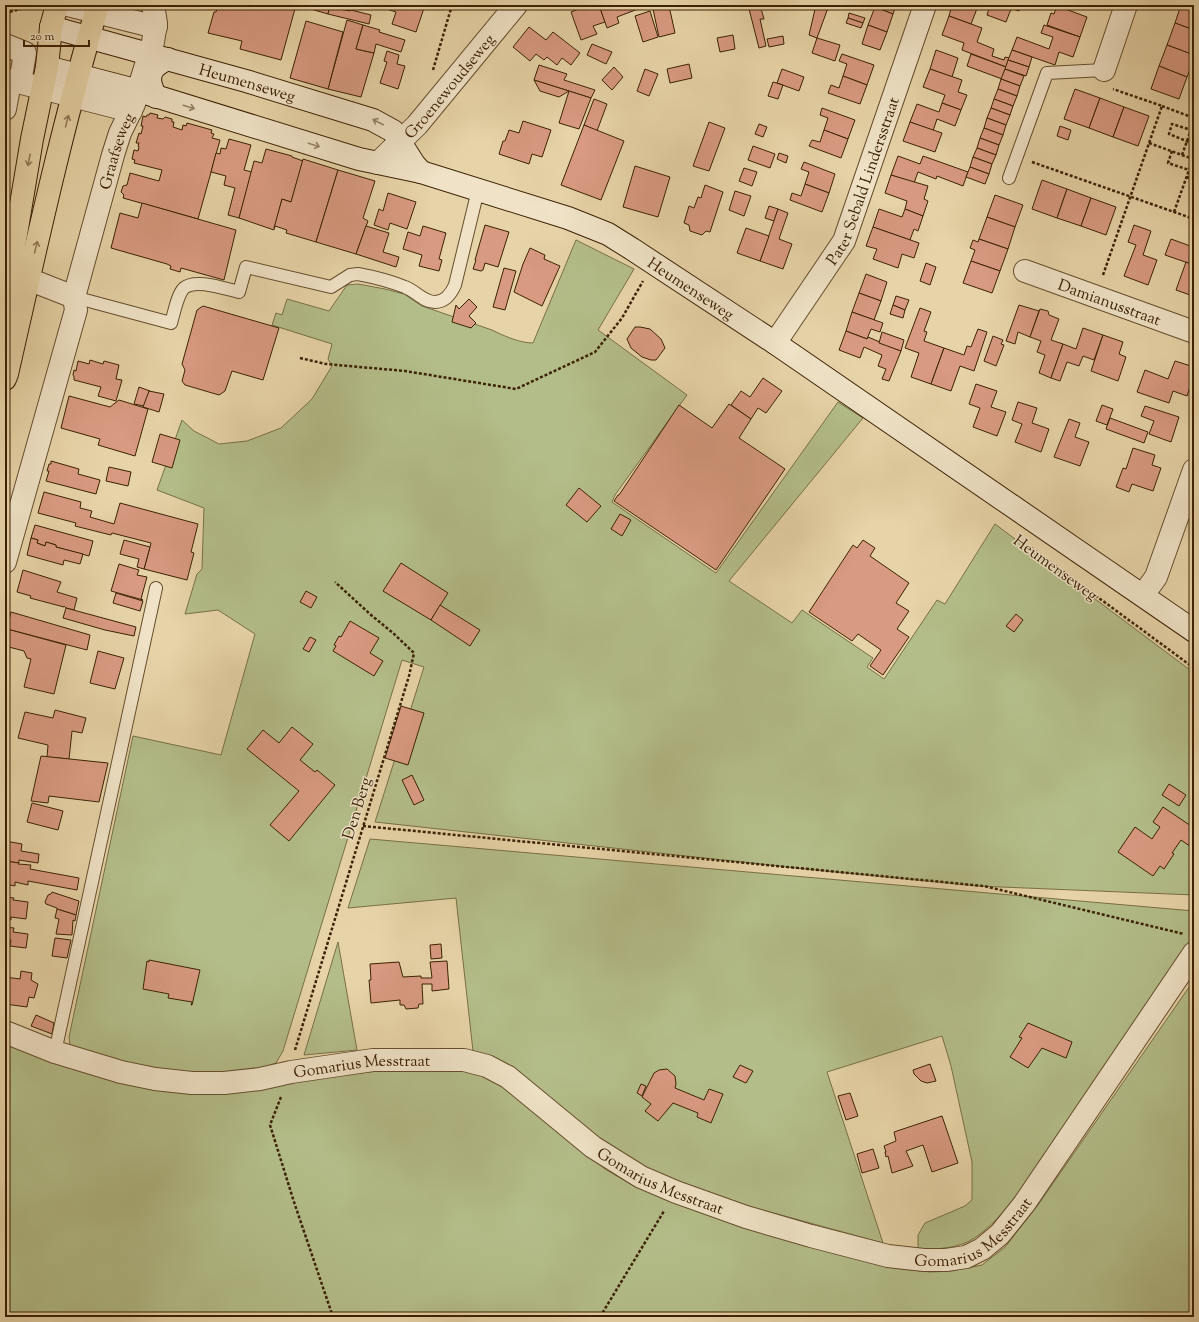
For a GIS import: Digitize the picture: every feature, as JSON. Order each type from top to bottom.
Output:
[{"type":"main road","points":[[5,300],[32,139],[47,67],[51,27],[57,5]]},
{"type":"main road","points":[[5,378],[8,374],[28,278],[72,97],[96,9]]},
{"type":"street","points":[[68,5],[96,9],[156,27]]},
{"type":"street","name":"Graafseweg","points":[[5,562],[76,310],[74,297],[113,154],[120,133],[131,111],[147,94],[159,56],[153,5]]},
{"type":"street","name":"Groenewoudseweg","points":[[378,162],[417,125],[516,5]]},
{"type":"street","name":"Pater Sebald Lindersstraat","points":[[774,343],[844,241],[925,5]]},
{"type":"street","points":[[1104,70],[1126,5]]},
{"type":"street","name":"Heumenseweg","points":[[51,27],[159,56],[345,110],[373,120],[393,132],[421,172]]},
{"type":"street","points":[[5,45],[25,53],[11,91],[42,89],[131,111]]},
{"type":"street","name":"Heumenseweg","points":[[47,67],[147,94],[359,159],[421,172],[582,223],[614,238],[774,343],[1194,630]]},
{"type":"street","name":"Damianusstraat","points":[[1025,271],[1194,332]]},
{"type":"street","points":[[28,278],[74,297]]},
{"type":"street","points":[[1143,595],[1156,577],[1194,470]]},
{"type":"street","name":"Gomarius Messtraat","points":[[5,1032],[55,1052],[121,1072],[155,1079],[192,1083],[224,1083],[260,1079],[291,1072],[373,1060],[464,1060],[487,1066],[514,1082],[593,1147],[641,1177],[676,1192],[753,1219],[888,1256],[924,1260],[946,1260],[966,1256],[982,1249],[1000,1234],[1024,1204],[1190,944]]},
{"type":"lane","points":[[1009,178],[1047,73],[1104,70]]},
{"type":"lane","points":[[74,297],[171,323],[180,295],[184,288],[192,284],[200,283],[239,292],[246,267],[331,287],[350,276],[358,274],[406,287],[427,300],[434,302],[443,301],[452,292],[455,285],[478,190]]},
{"type":"lane","points":[[55,1052],[156,588]]},
{"type":"path","points":[[432,73],[452,5]]},
{"type":"path","points":[[1104,70],[1110,88],[1194,118]]},
{"type":"path","points":[[1095,297],[1162,106]]},
{"type":"path","points":[[1182,155],[1187,141],[1192,131],[1172,124],[1168,134],[1187,141],[1194,144]]},
{"type":"path","points":[[1150,143],[1194,159],[1174,212]]},
{"type":"path","points":[[1172,151],[1168,163],[1189,170]]},
{"type":"path","points":[[1017,156],[1194,219]]},
{"type":"path","points":[[1186,177],[1194,180]]},
{"type":"path","points":[[300,358],[326,364],[404,371],[516,388],[596,352],[622,318],[654,263]]},
{"type":"path","name":"Heumenseweg","points":[[1028,546],[1194,668]]},
{"type":"path","name":"Den Berg","points":[[333,1317],[294,1202],[270,1125],[291,1072],[294,1053],[409,676],[414,652],[335,582]]},
{"type":"path","points":[[363,826],[984,886],[1190,944]]},
{"type":"path","points":[[600,1317],[676,1192]]},
{"type":"green space","points":[[576,240],[634,269],[598,330],[687,395],[615,495],[612,502],[716,573],[838,402],[863,418],[729,581],[792,623],[802,610],[873,658],[867,667],[884,679],[937,600],[945,604],[995,524],[1194,673],[1194,895],[977,886],[796,868],[375,822],[424,667],[402,660],[283,1051],[276,1063],[258,1069],[202,1075],[132,1065],[70,1045],[69,1037],[133,736],[221,755],[255,634],[218,610],[185,614],[197,574],[202,569],[204,508],[157,490],[182,420],[194,431],[219,444],[247,441],[281,428],[312,399],[332,366],[328,359],[332,344],[272,325],[276,313],[282,315],[287,299],[329,311],[347,285],[358,284],[404,294],[422,306],[492,330],[512,339],[533,343]]},
{"type":"green space","points":[[370,839],[1194,911],[1194,939],[1122,1046],[1024,1186],[1006,1209],[987,1229],[963,1244],[948,1248],[918,1249],[918,1235],[925,1223],[965,1206],[972,1200],[972,1162],[951,1066],[942,1036],[827,1072],[883,1243],[748,1206],[678,1181],[647,1168],[623,1155],[601,1142],[493,1057],[473,1051],[456,898],[348,908]]},
{"type":"green space","points":[[338,942],[357,1050],[304,1055]]},
{"type":"green space","points":[[1194,980],[1194,1317],[5,1317],[5,1040],[219,1092],[261,1090],[286,1084],[342,1075],[389,1070],[454,1069],[481,1074],[500,1084],[605,1169],[634,1186],[673,1202],[744,1227],[806,1246],[894,1268],[930,1272],[952,1271],[982,1265],[1005,1247],[1038,1205]]},
{"type":"building","points":[[218,5],[296,5],[281,60],[240,49],[242,41],[208,33],[214,12],[216,12]]},
{"type":"building","points":[[297,5],[330,5],[328,14]]},
{"type":"building","points":[[330,5],[341,5],[340,9],[371,15],[369,24],[328,14]]},
{"type":"building","points":[[374,5],[414,5],[424,8],[416,32],[392,24],[396,12]]},
{"type":"building","points":[[589,5],[599,5],[605,22],[593,26],[597,34],[581,40],[571,12]]},
{"type":"building","points":[[599,5],[637,5],[638,9],[617,17],[619,23],[607,28]]},
{"type":"building","points":[[748,5],[760,5],[764,19],[760,19],[766,46],[759,48]]},
{"type":"building","points":[[816,5],[829,5],[817,38],[809,35]]},
{"type":"building","points":[[876,5],[896,5],[893,14],[875,7]]},
{"type":"building","points":[[952,5],[978,6],[971,24],[949,16]]},
{"type":"building","points":[[990,5],[1001,5],[1011,9],[1006,22],[987,15]]},
{"type":"building","points":[[1001,5],[1021,5],[1019,11]]},
{"type":"building","points":[[1181,5],[1194,5],[1194,30],[1175,23]]},
{"type":"building","points":[[669,6],[675,33],[659,37],[653,9]]},
{"type":"building","points":[[1057,6],[1087,17],[1080,37],[1047,25],[1051,13],[1054,14]]},
{"type":"building","points":[[875,7],[893,14],[887,32],[868,25]]},
{"type":"building","points":[[650,11],[658,37],[643,42],[635,16]]},
{"type":"building","points":[[849,13],[865,18],[863,23],[848,18]]},
{"type":"building","points":[[949,16],[982,28],[977,42],[994,49],[992,56],[1004,60],[1005,57],[1009,58],[1006,67],[962,50],[964,43],[942,35]]},
{"type":"building","points":[[848,18],[863,23],[861,28],[846,23]]},
{"type":"building","points":[[347,20],[363,25],[356,49],[374,53],[361,97],[328,89]]},
{"type":"building","points":[[306,21],[343,32],[328,89],[290,78]]},
{"type":"building","points":[[1175,23],[1194,30],[1194,55],[1167,45]]},
{"type":"building","points":[[363,25],[380,30],[379,32],[405,40],[401,52],[376,44],[374,53],[356,49]]},
{"type":"building","points":[[868,25],[887,32],[880,50],[862,44]]},
{"type":"building","points":[[1044,25],[1080,37],[1073,57],[1059,52],[1055,65],[1012,50],[1017,37],[1049,49],[1053,37],[1041,33]]},
{"type":"building","points":[[529,27],[546,40],[553,32],[580,53],[571,65],[562,58],[557,65],[547,57],[544,60],[536,54],[530,61],[513,47]]},
{"type":"building","points":[[733,35],[735,49],[720,52],[717,38]]},
{"type":"building","points":[[783,36],[784,44],[769,47],[767,39]]},
{"type":"building","points":[[817,38],[840,45],[835,61],[812,53]]},
{"type":"building","points":[[592,44],[612,52],[606,64],[587,55]]},
{"type":"building","points":[[1167,45],[1194,55],[1194,59],[1187,77],[1159,66]]},
{"type":"building","points":[[936,50],[958,58],[952,77],[930,69]]},
{"type":"building","points":[[1012,50],[1032,57],[1029,67],[1008,60]]},
{"type":"building","points":[[387,51],[399,55],[397,64],[405,66],[398,89],[380,83],[387,62],[384,61]]},
{"type":"building","points":[[842,54],[874,65],[867,85],[843,76],[847,64],[839,61]]},
{"type":"building","points":[[971,54],[1006,67],[1002,79],[967,66]]},
{"type":"building","points":[[1008,60],[1029,67],[1026,76],[1005,69]]},
{"type":"building","points":[[689,64],[692,78],[670,83],[667,69]]},
{"type":"building","points":[[539,65],[567,74],[564,80],[595,90],[591,98],[534,80]]},
{"type":"building","points":[[1159,66],[1187,77],[1179,99],[1151,89]]},
{"type":"building","points":[[614,67],[623,77],[612,90],[602,80]]},
{"type":"building","points":[[645,69],[658,74],[649,96],[637,91]]},
{"type":"building","points":[[782,69],[804,77],[799,91],[777,83]]},
{"type":"building","points":[[930,69],[962,80],[958,92],[967,95],[961,110],[942,103],[945,95],[923,87]]},
{"type":"building","points":[[1005,69],[1024,76],[1020,86],[1001,79]]},
{"type":"building","points":[[843,76],[867,85],[860,104],[828,93],[831,85],[839,88]]},
{"type":"building","points":[[1001,79],[1020,86],[1017,96],[998,89]]},
{"type":"building","points":[[534,80],[569,91],[559,97],[540,91]]},
{"type":"building","points":[[773,82],[783,85],[778,99],[768,96]]},
{"type":"building","points":[[998,89],[1017,96],[1013,106],[994,99]]},
{"type":"building","points":[[1075,89],[1100,98],[1089,128],[1064,119]]},
{"type":"building","points":[[569,91],[591,98],[579,129],[559,123]]},
{"type":"building","points":[[1100,98],[1124,107],[1113,137],[1089,128]]},
{"type":"building","points":[[594,99],[607,104],[597,131],[584,125]]},
{"type":"building","points":[[994,99],[1013,106],[1010,115],[991,108]]},
{"type":"building","points":[[942,103],[961,110],[955,126],[937,119],[933,131],[910,122],[917,104],[939,112]]},
{"type":"building","points":[[1124,107],[1149,116],[1138,146],[1113,137]]},
{"type":"building","points":[[822,108],[855,120],[848,139],[824,130],[828,118],[820,115]]},
{"type":"building","points":[[991,108],[1010,115],[1006,125],[987,118]]},
{"type":"building","points":[[150,113],[158,115],[157,118],[163,119],[165,117],[172,119],[172,122],[174,122],[173,127],[182,130],[183,125],[186,126],[187,123],[212,130],[211,133],[214,134],[212,138],[220,140],[198,219],[123,198],[124,195],[121,192],[123,186],[127,185],[130,173],[159,181],[162,170],[134,163],[135,160],[132,159],[134,150],[138,151],[139,143],[136,143],[139,133],[141,134],[143,116],[146,117]]},
{"type":"building","points":[[987,118],[1006,125],[1003,135],[984,128]]},
{"type":"building","points":[[523,121],[551,130],[542,157],[532,154],[529,164],[499,154],[503,141],[505,141],[509,130],[519,133]]},
{"type":"building","points":[[709,122],[725,128],[709,171],[693,166]]},
{"type":"building","points":[[910,122],[942,133],[935,152],[903,141]]},
{"type":"building","points":[[759,124],[767,127],[763,137],[755,134]]},
{"type":"building","points":[[584,125],[624,141],[601,200],[561,185]]},
{"type":"building","points":[[1060,126],[1071,130],[1068,140],[1057,136]]},
{"type":"building","points":[[984,128],[1003,135],[999,145],[980,138]]},
{"type":"building","points":[[824,130],[848,139],[841,158],[809,146],[812,140],[820,142]]},
{"type":"building","points":[[980,138],[999,145],[996,155],[977,148]]},
{"type":"building","points":[[229,139],[251,145],[244,170],[252,172],[239,218],[228,215],[235,188],[224,185],[226,176],[211,172],[216,153],[220,154],[221,148],[226,149]]},
{"type":"building","points":[[753,146],[775,154],[770,168],[748,160]]},
{"type":"building","points":[[977,148],[996,155],[992,164],[973,157]]},
{"type":"building","points":[[266,149],[292,156],[303,161],[291,202],[282,199],[274,230],[239,218],[254,161],[262,163]]},
{"type":"building","points":[[779,153],[788,156],[786,163],[777,159]]},
{"type":"building","points":[[898,156],[920,164],[923,156],[968,172],[963,186],[937,176],[936,179],[918,172],[914,183],[891,175]]},
{"type":"building","points":[[973,157],[992,164],[989,174],[970,167]]},
{"type":"building","points":[[303,159],[338,170],[316,242],[286,233],[287,230],[275,226],[274,228],[282,199],[291,202]]},
{"type":"building","points":[[804,162],[835,174],[829,193],[805,184],[809,172],[801,169]]},
{"type":"building","points":[[635,166],[670,177],[658,217],[623,207]]},
{"type":"building","points":[[970,167],[989,174],[985,184],[966,177]]},
{"type":"building","points":[[744,168],[757,172],[752,186],[739,181]]},
{"type":"building","points":[[338,170],[375,181],[363,218],[368,221],[356,254],[316,242]]},
{"type":"building","points":[[891,175],[928,186],[924,199],[928,201],[923,216],[905,209],[907,201],[885,193]]},
{"type":"building","points":[[1042,180],[1067,189],[1057,218],[1032,209]]},
{"type":"building","points":[[805,184],[829,193],[822,212],[790,200],[792,193],[801,196]]},
{"type":"building","points":[[705,185],[723,192],[710,232],[706,231],[702,235],[690,231],[689,225],[684,223],[689,206],[694,208],[698,197],[701,198]]},
{"type":"building","points":[[1067,189],[1091,198],[1081,226],[1057,218]]},
{"type":"building","points":[[735,191],[751,196],[744,216],[729,210]]},
{"type":"building","points":[[388,193],[416,202],[407,229],[390,223],[388,230],[374,225],[379,209],[383,211]]},
{"type":"building","points":[[995,195],[1023,205],[1015,227],[987,217]]},
{"type":"building","points":[[1091,198],[1116,207],[1106,235],[1081,226]]},
{"type":"building","points":[[142,203],[236,230],[224,280],[181,268],[180,272],[170,269],[171,266],[167,264],[111,248],[120,213],[138,218]]},
{"type":"building","points":[[769,206],[778,209],[774,221],[765,218]]},
{"type":"building","points":[[778,209],[788,213],[779,239],[792,244],[783,269],[760,261]]},
{"type":"building","points":[[879,209],[902,217],[905,209],[923,216],[918,231],[914,229],[910,240],[873,227]]},
{"type":"building","points":[[987,217],[1015,227],[1008,249],[979,239]]},
{"type":"building","points":[[485,225],[509,232],[498,267],[485,263],[483,270],[481,271],[473,269]]},
{"type":"building","points":[[1134,225],[1151,231],[1143,255],[1157,260],[1148,285],[1124,276],[1136,245],[1128,242]]},
{"type":"building","points":[[366,226],[389,233],[383,252],[399,257],[396,267],[356,254]]},
{"type":"building","points":[[423,226],[446,233],[439,259],[442,260],[439,271],[419,266],[422,255],[403,249],[408,232],[420,236]]},
{"type":"building","points":[[873,227],[919,243],[914,258],[902,254],[898,268],[873,259],[877,249],[866,246]]},
{"type":"building","points":[[746,228],[769,236],[760,261],[737,253]]},
{"type":"building","points":[[979,239],[1008,249],[1000,271],[971,261],[975,250],[970,248],[973,240],[978,242]]},
{"type":"building","points":[[1171,239],[1193,247],[1191,251],[1194,252],[1194,265],[1165,255]]},
{"type":"building","points":[[530,248],[545,255],[544,259],[560,266],[542,306],[514,292]]},
{"type":"building","points":[[971,261],[1000,271],[992,293],[963,283]]},
{"type":"building","points":[[1186,262],[1194,265],[1194,301],[1191,300],[1193,296],[1176,290]]},
{"type":"building","points":[[926,263],[936,267],[930,285],[920,281]]},
{"type":"building","points":[[504,268],[516,271],[505,310],[493,307]]},
{"type":"building","points":[[866,274],[887,282],[881,301],[859,293]]},
{"type":"building","points":[[859,293],[881,301],[874,320],[852,312]]},
{"type":"building","points":[[896,296],[909,300],[905,310],[893,305]]},
{"type":"building","points":[[469,299],[477,307],[469,316],[476,323],[471,328],[452,322],[456,305],[459,309]]},
{"type":"building","points":[[893,305],[905,310],[903,318],[890,314]]},
{"type":"building","points":[[1019,305],[1039,311],[1030,337],[1018,332],[1015,344],[1006,341]]},
{"type":"building","points":[[203,306],[279,328],[263,380],[232,371],[225,391],[219,395],[185,385],[182,381],[185,370],[182,364],[197,310]]},
{"type":"building","points":[[920,308],[931,312],[924,331],[927,332],[924,341],[944,348],[931,384],[911,377],[919,353],[905,348]]},
{"type":"building","points":[[1040,309],[1048,311],[1049,315],[1059,319],[1051,340],[1063,344],[1051,378],[1039,373],[1045,355],[1037,352],[1041,341],[1030,337]]},
{"type":"building","points":[[852,312],[883,323],[880,332],[871,329],[867,339],[846,331]]},
{"type":"building","points":[[635,327],[650,329],[661,339],[665,348],[656,360],[642,357],[631,348],[627,339]]},
{"type":"building","points":[[1083,328],[1103,335],[1094,360],[1083,356],[1079,366],[1067,362],[1060,381],[1051,378],[1063,344],[1076,349]]},
{"type":"building","points":[[978,329],[987,332],[974,371],[960,366],[951,391],[931,384],[944,348],[964,355],[967,346],[971,347]]},
{"type":"building","points":[[846,331],[867,339],[868,337],[901,351],[889,381],[882,379],[886,369],[878,366],[882,355],[864,347],[860,358],[839,350]]},
{"type":"building","points":[[882,332],[904,340],[901,351],[879,343]]},
{"type":"building","points":[[1103,335],[1123,342],[1119,354],[1126,357],[1118,381],[1091,371]]},
{"type":"building","points":[[993,336],[1003,340],[1001,344],[1004,345],[996,366],[984,361]]},
{"type":"building","points":[[90,360],[103,364],[104,361],[119,365],[116,379],[122,380],[116,401],[98,396],[101,387],[74,380],[74,370],[76,371],[78,361],[89,364]]},
{"type":"building","points":[[1175,361],[1194,367],[1194,375],[1187,396],[1173,391],[1169,403],[1137,392],[1145,370],[1168,379]]},
{"type":"building","points":[[763,378],[782,391],[766,413],[758,408],[751,419],[731,405],[741,391],[750,397]]},
{"type":"building","points":[[976,384],[997,391],[991,407],[1006,412],[997,436],[973,427],[980,408],[969,404]]},
{"type":"building","points":[[139,387],[150,391],[144,406],[134,404]]},
{"type":"building","points":[[149,391],[164,394],[159,412],[143,407]]},
{"type":"building","points":[[69,396],[110,407],[119,400],[148,409],[135,456],[98,445],[100,439],[61,428]]},
{"type":"building","points":[[1018,402],[1037,408],[1032,423],[1049,429],[1041,452],[1015,442],[1022,424],[1012,420]]},
{"type":"building","points":[[729,404],[751,419],[739,438],[785,469],[716,570],[614,501],[679,405],[712,428]]},
{"type":"building","points":[[1102,405],[1113,409],[1107,425],[1096,421]]},
{"type":"building","points":[[1145,406],[1179,417],[1171,442],[1149,434],[1154,421],[1141,416]]},
{"type":"building","points":[[1110,418],[1148,432],[1144,443],[1106,429]]},
{"type":"building","points":[[1069,419],[1080,423],[1075,437],[1089,442],[1080,466],[1054,457]]},
{"type":"building","points":[[160,434],[180,440],[172,468],[152,462]]},
{"type":"building","points":[[1133,448],[1155,455],[1152,465],[1161,468],[1153,491],[1132,484],[1129,492],[1116,487],[1123,468],[1126,469]]},
{"type":"building","points":[[51,461],[79,469],[78,474],[100,480],[96,494],[46,481],[49,471],[47,471]]},
{"type":"building","points":[[109,467],[131,472],[128,486],[106,481]]},
{"type":"building","points":[[579,488],[601,506],[587,522],[566,505]]},
{"type":"building","points":[[44,492],[81,502],[80,508],[92,511],[90,517],[114,524],[120,503],[198,524],[191,552],[194,553],[187,580],[144,569],[151,543],[112,533],[111,535],[75,526],[76,523],[38,513]]},
{"type":"building","points":[[620,514],[631,520],[622,536],[611,529]]},
{"type":"building","points":[[35,525],[93,541],[89,556],[56,547],[56,545],[46,542],[45,546],[37,543],[38,540],[31,538]]},
{"type":"building","points":[[31,538],[38,540],[37,543],[45,546],[46,542],[56,545],[56,547],[83,554],[80,564],[64,560],[63,565],[27,555]]},
{"type":"building","points":[[124,540],[150,547],[144,569],[137,567],[139,559],[120,554]]},
{"type":"building","points":[[863,540],[875,548],[870,556],[909,583],[896,603],[909,611],[897,629],[909,637],[883,675],[870,666],[881,650],[858,634],[852,641],[809,612],[853,545],[857,548]]},
{"type":"building","points":[[401,563],[448,593],[431,620],[383,591]]},
{"type":"building","points":[[119,564],[139,570],[137,575],[147,577],[141,599],[143,600],[111,591]]},
{"type":"building","points":[[23,570],[61,582],[57,592],[77,598],[74,610],[64,606],[30,598],[31,596],[17,592]]},
{"type":"building","points":[[306,591],[317,597],[311,608],[300,602]]},
{"type":"building","points":[[116,593],[143,601],[140,611],[113,603]]},
{"type":"building","points":[[440,605],[480,630],[470,646],[431,620]]},
{"type":"building","points":[[66,608],[136,627],[134,636],[105,630],[63,618]]},
{"type":"building","points":[[11,612],[90,635],[87,650],[7,629]]},
{"type":"building","points":[[1016,614],[1023,620],[1014,632],[1006,626]]},
{"type":"building","points":[[350,621],[379,638],[370,653],[383,661],[374,676],[333,651],[336,646],[334,645],[339,636],[341,637]]},
{"type":"building","points":[[7,629],[66,645],[54,694],[24,687],[31,659],[27,658],[24,651],[5,646],[5,634]]},
{"type":"building","points":[[310,637],[316,640],[309,652],[303,649]]},
{"type":"building","points":[[98,651],[124,658],[115,689],[90,683]]},
{"type":"building","points":[[401,706],[424,713],[408,765],[385,758]]},
{"type":"building","points":[[55,710],[86,718],[82,733],[72,731],[69,759],[47,757],[48,745],[18,738],[25,712],[53,718]]},
{"type":"building","points":[[292,727],[313,744],[300,760],[315,772],[317,770],[335,785],[289,841],[270,825],[299,791],[247,749],[263,730],[279,743]]},
{"type":"building","points":[[41,756],[108,763],[99,802],[49,796],[48,803],[31,801]]},
{"type":"building","points":[[412,775],[424,800],[414,805],[402,780]]},
{"type":"building","points":[[1169,784],[1186,795],[1179,806],[1162,795]]},
{"type":"building","points":[[32,803],[63,811],[58,830],[27,822]]},
{"type":"building","points":[[1163,807],[1194,828],[1194,849],[1181,840],[1164,869],[1160,866],[1153,876],[1118,852],[1135,827],[1152,839],[1160,827],[1153,822]]},
{"type":"building","points":[[5,841],[22,844],[21,851],[39,854],[38,863],[19,860],[19,863],[5,861]]},
{"type":"building","points":[[5,861],[31,865],[30,869],[79,878],[77,890],[28,881],[28,885],[15,882],[15,886],[5,884]]},
{"type":"building","points":[[52,892],[79,901],[76,915],[46,904],[45,902],[48,895]]},
{"type":"building","points":[[5,897],[14,898],[13,900],[28,902],[26,919],[11,917],[11,920],[5,919]]},
{"type":"building","points":[[57,909],[76,915],[75,921],[73,920],[72,935],[56,934],[59,919],[55,918]]},
{"type":"building","points":[[5,927],[14,928],[13,932],[28,934],[26,948],[10,946],[11,940],[5,939]]},
{"type":"building","points":[[55,938],[71,940],[67,958],[52,956]]},
{"type":"building","points":[[441,944],[442,958],[431,959],[430,945]]},
{"type":"building","points":[[149,960],[200,970],[192,1005],[192,1002],[168,998],[169,994],[143,989],[147,961],[149,962]]},
{"type":"building","points":[[447,961],[449,989],[432,991],[432,984],[422,984],[423,1004],[419,1004],[418,1008],[406,1009],[404,1005],[400,1005],[400,1000],[371,1003],[369,980],[371,980],[370,964],[399,962],[403,977],[421,976],[421,978],[432,978],[430,962]]},
{"type":"building","points":[[21,971],[32,973],[31,980],[38,984],[34,998],[29,997],[27,1007],[5,1004],[5,977],[20,979]]},
{"type":"building","points":[[36,1015],[54,1023],[52,1034],[31,1026]]},
{"type":"building","points":[[1028,1023],[1072,1042],[1066,1058],[1042,1048],[1028,1068],[1010,1057],[1022,1038],[1019,1037]]},
{"type":"building","points":[[930,1064],[936,1081],[927,1083],[921,1081],[914,1074],[913,1070]]},
{"type":"building","points":[[740,1065],[753,1071],[746,1083],[733,1077]]},
{"type":"building","points":[[667,1069],[675,1076],[675,1088],[704,1100],[709,1089],[723,1094],[711,1123],[697,1117],[698,1113],[673,1103],[658,1121],[645,1111],[651,1104],[642,1097],[654,1073],[659,1070]]},
{"type":"building","points":[[641,1084],[646,1086],[642,1096],[637,1093]]},
{"type":"building","points":[[850,1093],[858,1116],[846,1120],[838,1096]]},
{"type":"building","points":[[942,1116],[958,1163],[932,1172],[923,1145],[906,1151],[913,1166],[892,1173],[888,1156],[886,1157],[884,1146],[896,1141],[894,1132]]},
{"type":"building","points":[[873,1149],[879,1168],[862,1173],[857,1154]]}]
